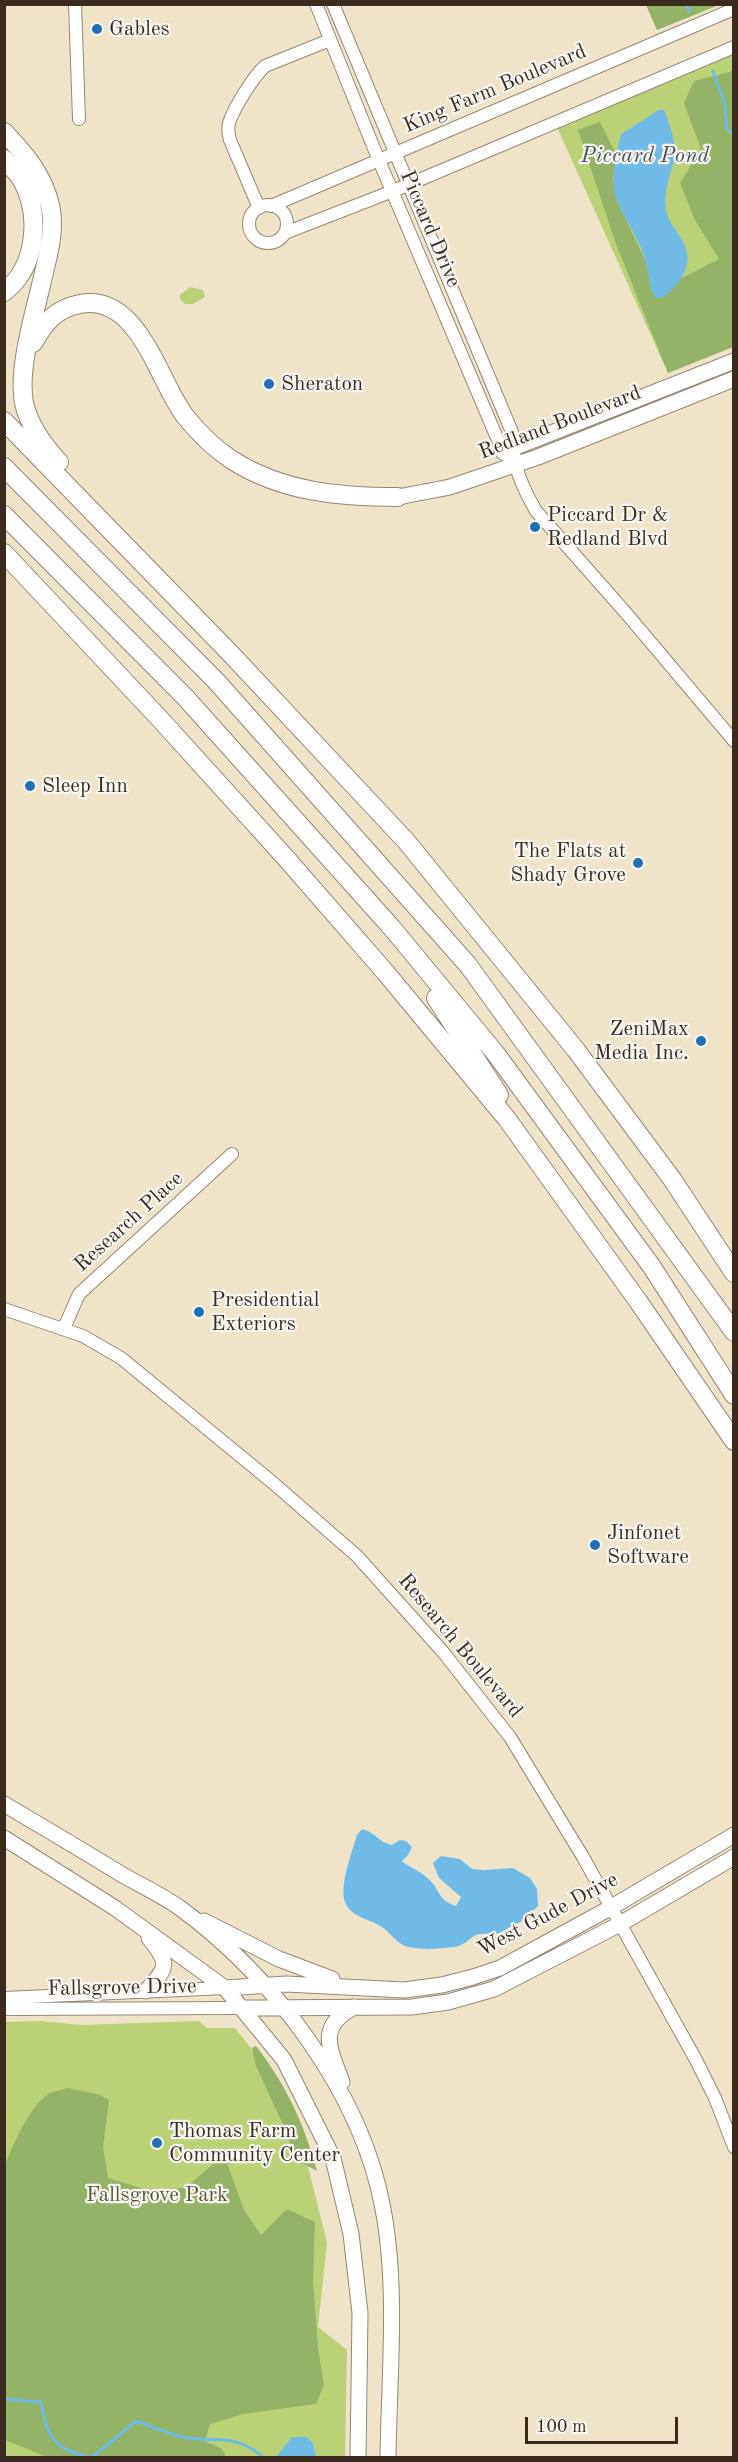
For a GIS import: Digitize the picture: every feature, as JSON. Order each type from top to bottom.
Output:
[{"type":"highway","points":[[4,132],[32,162],[50,206],[52,228],[49,253],[26,355],[24,404],[41,440],[52,454],[206,617],[230,653]]},
{"type":"highway","points":[[4,159],[22,179],[34,210],[27,260],[4,292]]},
{"type":"highway","points":[[26,355],[42,327],[55,313],[68,307],[87,303],[102,306],[129,321],[139,334],[185,416],[231,459],[286,486],[340,496],[398,497]]},
{"type":"highway","points":[[4,421],[230,653],[406,841],[576,1050],[651,1152],[734,1273]]},
{"type":"highway","points":[[4,452],[96,560]]},
{"type":"highway","points":[[4,467],[217,682],[468,965],[734,1332]]},
{"type":"highway","points":[[4,515],[185,697],[392,928],[496,1054],[652,1267],[734,1395]]},
{"type":"highway","points":[[4,553],[176,736],[386,973],[507,1119],[572,1208],[734,1441]]},
{"type":"highway","points":[[4,564],[55,607]]},
{"type":"highway","points":[[392,928],[572,1208]]},
{"type":"main road","name":"Redland Boulevard","points":[[510,449],[734,361]]},
{"type":"main road","name":"Redland Boulevard","points":[[398,497],[450,487],[734,379]]},
{"type":"main road","points":[[4,1804],[179,1908],[279,1959],[316,1975],[367,1989]]},
{"type":"main road","name":"West Gude Drive","points":[[225,1988],[321,1985],[404,1990],[442,1985],[473,1977],[500,1968],[610,1908],[734,1835]]},
{"type":"main road","points":[[4,1838],[115,1908],[225,1988],[284,2060],[333,2158],[351,2234],[360,2313],[358,2457]]},
{"type":"main road","name":"West Gude Drive","points":[[241,2008],[412,2007],[448,2002],[494,1989],[620,1924],[734,1857]]},
{"type":"main road","points":[[179,1908],[245,1964],[265,1985],[312,2047],[357,2121]]},
{"type":"main road","points":[[140,1926],[164,1957],[160,1975],[146,1991]]},
{"type":"main road","points":[[354,2007],[345,2012],[331,2027],[328,2039],[374,2170],[383,2209],[391,2300],[388,2457]]},
{"type":"street","points":[[75,4],[79,119]]},
{"type":"street","name":"Piccard Drive","points":[[316,4],[379,159],[510,449]]},
{"type":"street","name":"Piccard Drive","points":[[333,4],[407,185],[525,492],[536,511],[734,741]]},
{"type":"street","name":"King Farm Boulevard","points":[[265,207],[734,9]]},
{"type":"street","points":[[265,207],[230,140],[229,121],[257,73],[265,66],[330,40]]},
{"type":"street","points":[[285,232],[285,216],[277,208],[265,207],[250,218],[249,224],[253,236],[270,243],[276,241],[285,232],[393,191],[734,47]]},
{"type":"street","name":"Research Place","points":[[64,1328],[79,1294],[232,1154]]},
{"type":"street","name":"Research Boulevard","points":[[4,1310],[64,1328],[121,1358],[272,1482],[357,1556],[444,1652],[510,1737],[582,1857],[696,2060],[715,2098],[734,2147]]},
{"type":"street","name":"Fallsgrove Drive","points":[[4,1998],[225,1988]]},
{"type":"street","name":"Fallsgrove Drive","points":[[4,2009],[241,2008]]},
{"type":"green space","points":[[646,5],[719,5],[657,30]]},
{"type":"green space","points":[[733,53],[733,347],[668,373],[556,125]]},
{"type":"green space","points":[[733,71],[733,347],[668,373],[616,244],[578,130],[600,122],[617,156],[613,179],[618,203],[646,262],[652,292],[670,292],[680,279],[719,259],[695,220],[680,183],[701,149],[684,103],[694,81]]},
{"type":"green space","points":[[190,287],[203,290],[205,297],[193,304],[185,304],[180,299],[180,295]]},
{"type":"green space","name":"Fallsgrove Park","points":[[40,2021],[82,2025],[199,2021],[207,2028],[235,2028],[257,2056],[306,2159],[327,2243],[318,2327],[347,2350],[345,2457],[5,2457],[5,2022]]},
{"type":"green space","points":[[256,2046],[293,2105],[317,2171],[296,2160],[285,2129],[256,2066],[252,2048]]},
{"type":"green space","points":[[68,2088],[100,2095],[109,2100],[103,2147],[108,2178],[148,2190],[185,2188],[224,2155],[244,2210],[261,2235],[287,2209],[315,2222],[313,2281],[318,2348],[324,2385],[316,2404],[243,2414],[210,2424],[205,2441],[222,2449],[226,2457],[47,2457],[5,2440],[5,2165],[23,2125],[36,2106],[50,2093]]},
{"type":"water","name":"Piccard Pond","points":[[659,110],[664,110],[675,148],[666,190],[666,210],[684,243],[688,257],[686,270],[678,283],[662,298],[656,298],[650,285],[643,254],[615,195],[614,178],[615,160],[621,134]]},
{"type":"water","points":[[362,1829],[392,1845],[400,1840],[406,1841],[412,1847],[402,1861],[431,1881],[441,1897],[449,1903],[456,1906],[461,1897],[439,1878],[433,1863],[441,1856],[460,1859],[472,1869],[513,1868],[530,1878],[537,1889],[538,1906],[522,1921],[495,1935],[480,1934],[459,1946],[430,1949],[404,1946],[382,1927],[352,1912],[345,1902],[344,1887],[347,1869],[357,1835]]},
{"type":"water","points":[[292,2437],[306,2437],[313,2443],[316,2457],[276,2457]]},
{"type":"waterway","points":[[687,4],[689,12]]},
{"type":"waterway","points":[[713,71],[725,105],[727,130],[734,134]]},
{"type":"waterway","points":[[4,2399],[41,2402],[46,2425],[54,2440],[68,2450],[90,2458]]},
{"type":"waterway","points":[[91,2458],[136,2421],[183,2437],[237,2442],[264,2458]]},
{"type":"place","name":"Gables","points":[[97,29]]},
{"type":"place","name":"Sheraton","points":[[269,384]]},
{"type":"place","name":"Piccard Dr & Redland Blvd","points":[[535,527]]},
{"type":"place","name":"Sleep Inn","points":[[30,786]]},
{"type":"place","name":"The Flats at Shady Grove","points":[[638,863]]},
{"type":"place","name":"ZeniMax Media Inc.","points":[[701,1041]]},
{"type":"place","name":"Presidential Exteriors","points":[[199,1312]]},
{"type":"place","name":"Jinfonet Software","points":[[595,1545]]},
{"type":"place","name":"Thomas Farm Community Center","points":[[157,2143]]}]
